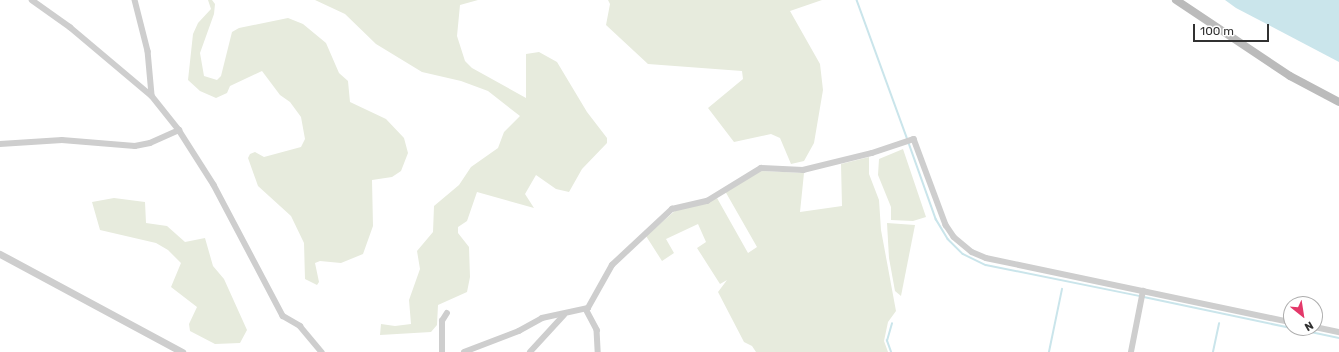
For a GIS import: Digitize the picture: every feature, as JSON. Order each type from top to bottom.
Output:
[{"type":"main road","points":[[1176,0],[1290,76],[1339,102]]},
{"type":"street","points":[[32,0],[70,27],[152,96],[179,130],[214,185],[283,316],[300,326],[322,352]]},
{"type":"street","points":[[134,0],[148,51],[152,96]]},
{"type":"street","points":[[0,144],[62,140],[135,146],[150,143],[179,130]]},
{"type":"street","points":[[464,352],[519,331],[538,319],[564,315],[586,309],[598,295],[612,265],[672,209],[707,201],[761,168],[803,170],[914,139],[946,225],[954,237],[972,252],[986,258],[1283,320]]},
{"type":"street","points":[[0,254],[182,352]]},
{"type":"street","points":[[1131,352],[1143,292]]},
{"type":"street","points":[[586,309],[597,330],[598,352]]},
{"type":"street","points":[[442,352],[442,321],[447,313]]},
{"type":"street","points":[[530,352],[564,315]]},
{"type":"street","points":[[1323,329],[1339,332]]},
{"type":"shaded area","points":[[208,0],[212,0],[215,4],[214,14],[200,53],[204,76],[217,80],[221,76],[232,32],[239,28],[288,18],[303,24],[326,43],[339,73],[348,81],[350,102],[386,119],[404,138],[408,153],[401,171],[392,177],[372,180],[373,226],[363,254],[341,263],[320,261],[315,263],[319,282],[317,285],[305,279],[304,243],[291,216],[258,186],[248,158],[250,154],[255,152],[264,157],[301,147],[305,139],[301,117],[290,102],[280,95],[262,71],[230,86],[227,93],[216,98],[200,91],[188,80],[193,34],[198,23],[211,9]]},
{"type":"shaded area","points":[[315,0],[478,0],[460,5],[457,36],[465,61],[472,68],[526,98],[526,54],[539,52],[557,62],[587,112],[607,138],[607,143],[582,169],[569,192],[556,189],[536,175],[525,194],[534,208],[477,192],[467,221],[458,227],[458,233],[469,247],[470,277],[467,292],[438,305],[437,325],[431,332],[380,335],[381,324],[395,326],[411,324],[409,300],[420,269],[417,251],[433,232],[434,206],[459,185],[471,167],[498,148],[504,132],[520,116],[488,91],[461,81],[422,72],[376,44],[345,14]]},
{"type":"shaded area","points":[[608,0],[822,0],[790,11],[820,64],[823,90],[814,143],[804,161],[791,164],[780,138],[771,134],[734,142],[708,108],[743,79],[742,71],[648,64],[606,25],[610,4]]},
{"type":"shaded area","points":[[903,149],[926,217],[913,221],[891,220],[891,207],[878,175],[879,159]]},
{"type":"shaded area","points":[[869,157],[869,174],[879,200],[881,230],[896,311],[888,322],[884,341],[888,352],[756,352],[752,346],[744,342],[718,292],[727,280],[720,284],[697,248],[706,242],[698,224],[666,239],[674,253],[662,261],[646,236],[676,210],[717,198],[748,253],[757,247],[725,191],[760,171],[804,173],[800,212],[842,206],[841,164]]},
{"type":"shaded area","points":[[114,198],[145,202],[146,223],[167,226],[185,242],[205,238],[213,266],[224,279],[247,330],[240,343],[215,344],[190,331],[189,324],[197,307],[171,287],[181,263],[168,250],[156,243],[100,230],[92,202]]},
{"type":"shaded area","points":[[887,223],[915,225],[901,296],[895,291],[889,258]]},
{"type":"water","points":[[1225,0],[1339,0],[1339,62],[1236,8]]},
{"type":"waterway","points":[[857,0],[908,140]]},
{"type":"waterway","points":[[909,143],[936,219],[948,239],[963,254],[986,265],[1140,296]]},
{"type":"waterway","points":[[1049,352],[1062,289]]},
{"type":"waterway","points":[[1144,297],[1283,326]]},
{"type":"waterway","points":[[891,352],[887,341],[892,324]]},
{"type":"waterway","points":[[1213,352],[1219,324]]},
{"type":"waterway","points":[[1323,335],[1339,338]]}]
